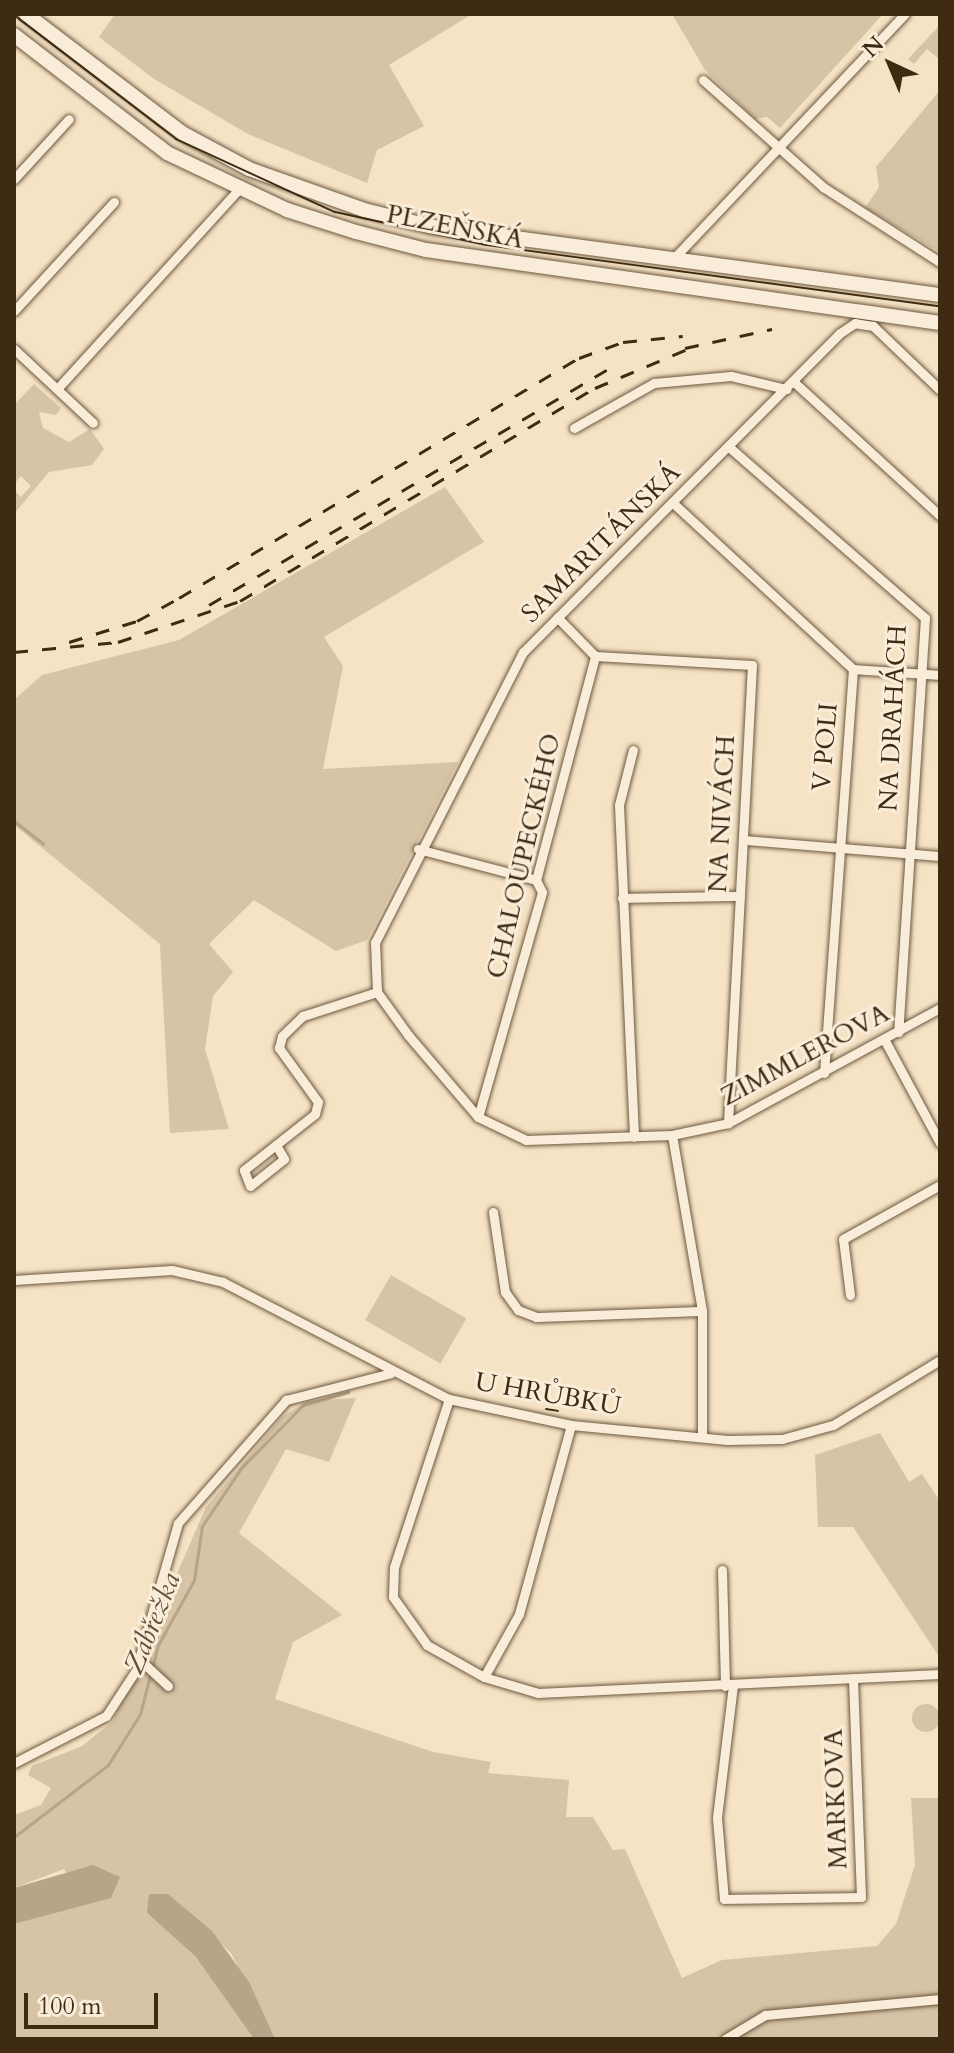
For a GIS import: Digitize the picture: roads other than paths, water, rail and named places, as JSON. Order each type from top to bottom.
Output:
[{"type":"main road","name":"PLZEŇSKÁ","points":[[26,14],[182,133],[293,188],[433,227],[940,295]]},
{"type":"main road","name":"PLZEŇSKÁ","points":[[14,35],[167,153],[239,189],[426,250],[940,323]]},
{"type":"street","points":[[671,259],[905,14]]},
{"type":"street","points":[[703,80],[777,151],[940,262]]},
{"type":"street","points":[[14,179],[69,119]]},
{"type":"street","points":[[57,389],[239,189]]},
{"type":"street","points":[[14,311],[114,202]]},
{"type":"street","name":"SAMARITÁNSKÁ","points":[[418,849],[523,652],[840,333],[855,323],[873,326],[940,390]]},
{"type":"street","points":[[14,349],[93,423]]},
{"type":"street","points":[[574,428],[654,383],[731,376],[790,386],[940,516]]},
{"type":"street","name":"NA DRAHÁCH","points":[[729,447],[925,618],[906,853],[898,1032]]},
{"type":"street","name":"V POLI","points":[[673,503],[853,669],[824,1073]]},
{"type":"street","points":[[557,617],[595,656]]},
{"type":"street","name":"NA NIVÁCH","points":[[595,656],[752,665],[728,1123]]},
{"type":"street","name":"CHALOUPECKÉHO","points":[[478,1117],[542,892],[536,880],[595,656]]},
{"type":"street","points":[[853,669],[940,675]]},
{"type":"street","points":[[633,750],[619,805],[634,1137]]},
{"type":"street","points":[[745,840],[940,856]]},
{"type":"street","points":[[276,1145],[284,1159],[250,1186],[244,1170],[315,1114],[318,1102],[279,1048],[282,1036],[303,1016],[377,992],[375,942],[418,849],[536,880]]},
{"type":"street","points":[[622,898],[740,896]]},
{"type":"street","name":"ZIMMLEROVA","points":[[377,992],[478,1117],[526,1140],[672,1135],[728,1123],[940,1008]]},
{"type":"street","points":[[884,1039],[940,1143]]},
{"type":"street","points":[[672,1135],[702,1311],[702,1437]]},
{"type":"street","points":[[850,1295],[843,1239],[940,1185]]},
{"type":"street","points":[[493,1212],[505,1292],[518,1310],[536,1317],[702,1311]]},
{"type":"street","name":"U HRŮBKŮ","points":[[14,1280],[172,1270],[223,1282],[391,1373],[449,1399],[571,1425],[702,1437],[782,1439],[833,1425],[940,1360]]},
{"type":"street","points":[[14,1763],[75,1738],[106,1716],[142,1666],[178,1523],[286,1400],[391,1373]]},
{"type":"street","points":[[449,1399],[394,1567],[393,1597],[427,1645],[484,1677],[538,1693],[853,1683],[940,1674]]},
{"type":"street","points":[[484,1677],[519,1614],[571,1425]]},
{"type":"street","points":[[722,1570],[729,1685]]},
{"type":"street","points":[[142,1666],[168,1686]]},
{"type":"street","name":"MARKOVA","points":[[729,1685],[717,1818],[724,1899],[861,1897],[853,1683]]},
{"type":"street","points":[[725,2039],[765,2015],[940,1999]]},
{"type":"waterway","points":[[14,821],[43,844]]},
{"type":"waterway","name":"Zábřežka","points":[[14,1837],[108,1765],[140,1714],[158,1645],[194,1580],[202,1526],[242,1467],[303,1405],[348,1392]]},
{"type":"tram line","points":[[14,15],[176,139],[335,212],[486,245],[940,306]]},
{"type":"tram line","points":[[546,1409],[558,1411]]},
{"type":"railway","points":[[685,348],[772,329]]},
{"type":"railway","points":[[69,642],[137,621],[179,598],[579,358],[623,342],[683,336]]},
{"type":"railway","points":[[14,652],[118,642],[240,601],[595,388],[697,345]]},
{"type":"railway","points":[[209,605],[615,365]]}]
